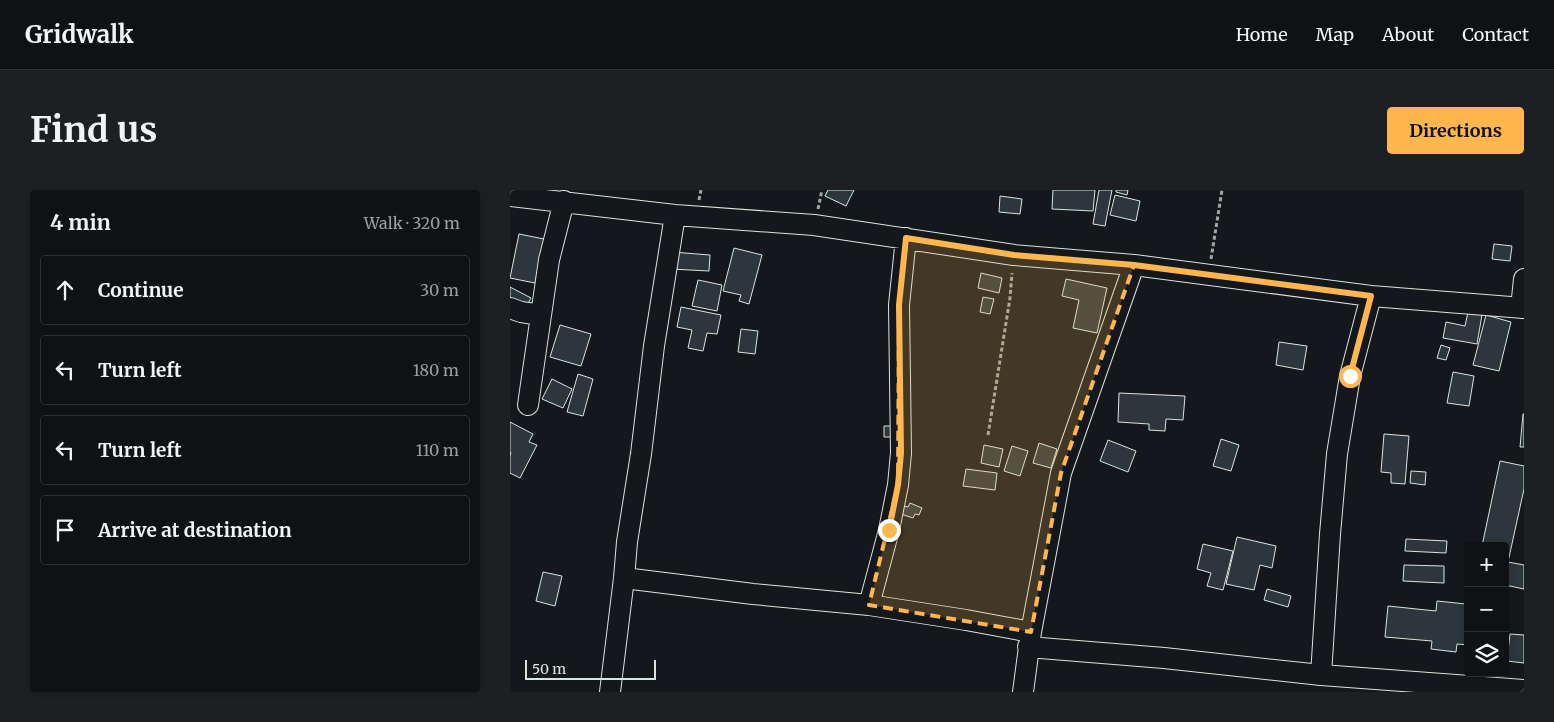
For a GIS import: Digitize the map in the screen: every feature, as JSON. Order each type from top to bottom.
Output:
[{"type":"street","points":[[510,196],[675,215],[814,224],[1014,255],[1134,265],[1371,296],[1522,308],[1524,279]]},
{"type":"street","points":[[528,405],[549,260],[564,202]]},
{"type":"street","points":[[610,692],[627,542],[641,454],[654,346],[675,215]]},
{"type":"street","points":[[868,606],[889,530],[898,485],[902,414],[899,305],[906,238]]},
{"type":"street","points":[[1023,692],[1029,640],[1061,473],[1134,265]]},
{"type":"street","points":[[1321,675],[1337,454],[1350,376],[1371,296]]},
{"type":"street","points":[[510,308],[541,315]]},
{"type":"street","points":[[624,578],[868,606],[966,620],[1029,640],[1164,658],[1321,675],[1486,689],[1524,690]]},
{"type":"path","points":[[1209,275],[1222,190]]},
{"type":"path","points":[[988,435],[1010,298],[1014,255]]},
{"type":"highlighted area","points":[[906,238],[1014,255],[1134,265],[1061,473],[1031,632],[869,605],[898,485],[899,305]]},
{"type":"building","points":[[828,190],[854,190],[846,206],[825,196]]},
{"type":"building","points":[[1053,190],[1095,190],[1093,211],[1052,209]]},
{"type":"building","points":[[1099,190],[1112,190],[1105,226],[1093,224]]},
{"type":"building","points":[[1116,190],[1128,190],[1127,195],[1116,192]]},
{"type":"building","points":[[1115,195],[1140,201],[1136,221],[1110,215]]},
{"type":"building","points":[[1000,196],[1022,199],[1020,214],[999,212]]},
{"type":"building","points":[[519,234],[544,239],[535,283],[510,278]]},
{"type":"building","points":[[1494,244],[1512,246],[1510,261],[1492,259]]},
{"type":"building","points":[[734,248],[762,255],[749,304],[739,301],[741,295],[723,291]]},
{"type":"building","points":[[672,252],[710,255],[709,271],[671,269]]},
{"type":"building","points":[[981,273],[1002,278],[999,293],[978,288]]},
{"type":"building","points":[[1066,279],[1107,288],[1097,333],[1073,328],[1079,300],[1062,296]]},
{"type":"building","points":[[698,280],[722,285],[717,311],[692,306]]},
{"type":"building","points":[[510,287],[531,298],[526,307],[510,299]]},
{"type":"building","points":[[983,297],[994,299],[990,314],[980,312]]},
{"type":"building","points":[[681,307],[721,315],[717,334],[707,333],[703,351],[688,348],[692,330],[677,327]]},
{"type":"building","points":[[1468,312],[1482,315],[1477,344],[1443,338],[1446,322],[1465,326]]},
{"type":"building","points":[[1486,315],[1511,322],[1499,371],[1473,365]]},
{"type":"building","points":[[560,325],[591,334],[581,366],[550,357]]},
{"type":"building","points":[[741,329],[758,331],[755,354],[738,352]]},
{"type":"building","points":[[1279,342],[1307,346],[1303,370],[1276,365]]},
{"type":"building","points":[[1441,345],[1450,348],[1446,360],[1437,358]]},
{"type":"building","points":[[1453,372],[1474,376],[1469,406],[1447,403]]},
{"type":"building","points":[[578,374],[593,379],[583,416],[567,412]]},
{"type":"building","points":[[552,379],[572,389],[563,408],[542,399]]},
{"type":"building","points":[[1119,393],[1185,396],[1183,420],[1166,419],[1165,431],[1149,430],[1149,424],[1118,422]]},
{"type":"building","points":[[1523,414],[1524,447],[1520,447]]},
{"type":"building","points":[[510,422],[533,434],[529,442],[537,445],[520,478],[510,473]]},
{"type":"building","points":[[884,426],[891,426],[891,437],[884,437]]},
{"type":"building","points":[[1384,434],[1409,436],[1405,484],[1391,483],[1391,473],[1381,472]]},
{"type":"building","points":[[1221,439],[1239,445],[1231,471],[1213,466]]},
{"type":"building","points":[[1108,440],[1136,451],[1128,472],[1100,461]]},
{"type":"building","points":[[1039,443],[1057,449],[1051,468],[1033,463]]},
{"type":"building","points":[[984,445],[1003,449],[999,467],[981,463]]},
{"type":"building","points":[[1012,446],[1028,451],[1020,476],[1004,471]]},
{"type":"building","points":[[1500,461],[1524,466],[1524,489],[1509,557],[1509,542],[1483,542]]},
{"type":"building","points":[[966,469],[997,473],[995,490],[963,486]]},
{"type":"building","points":[[1411,471],[1426,472],[1425,485],[1410,483]]},
{"type":"building","points":[[910,503],[922,508],[919,515],[915,514],[913,518],[898,513],[900,505],[908,507]]},
{"type":"building","points":[[1237,537],[1276,546],[1272,568],[1260,565],[1254,590],[1226,584]]},
{"type":"building","points":[[1406,539],[1447,541],[1446,553],[1405,551]]},
{"type":"building","points":[[1203,544],[1233,551],[1223,590],[1207,586],[1211,573],[1197,569]]},
{"type":"building","points":[[1509,562],[1524,565],[1524,589],[1509,586]]},
{"type":"building","points":[[1404,565],[1444,566],[1444,583],[1403,581]]},
{"type":"building","points":[[543,572],[562,576],[555,606],[536,601]]},
{"type":"building","points":[[1267,589],[1291,596],[1288,607],[1264,600]]},
{"type":"building","points":[[1437,601],[1464,604],[1464,645],[1457,644],[1456,652],[1431,649],[1432,641],[1385,637],[1388,606],[1436,611]]},
{"type":"building","points":[[1510,634],[1524,635],[1524,663],[1509,661]]},
{"type":"route","points":[[889,530],[898,485],[901,453],[902,404],[899,305],[906,238],[1014,255],[1134,265],[1371,296],[1350,376]]}]
